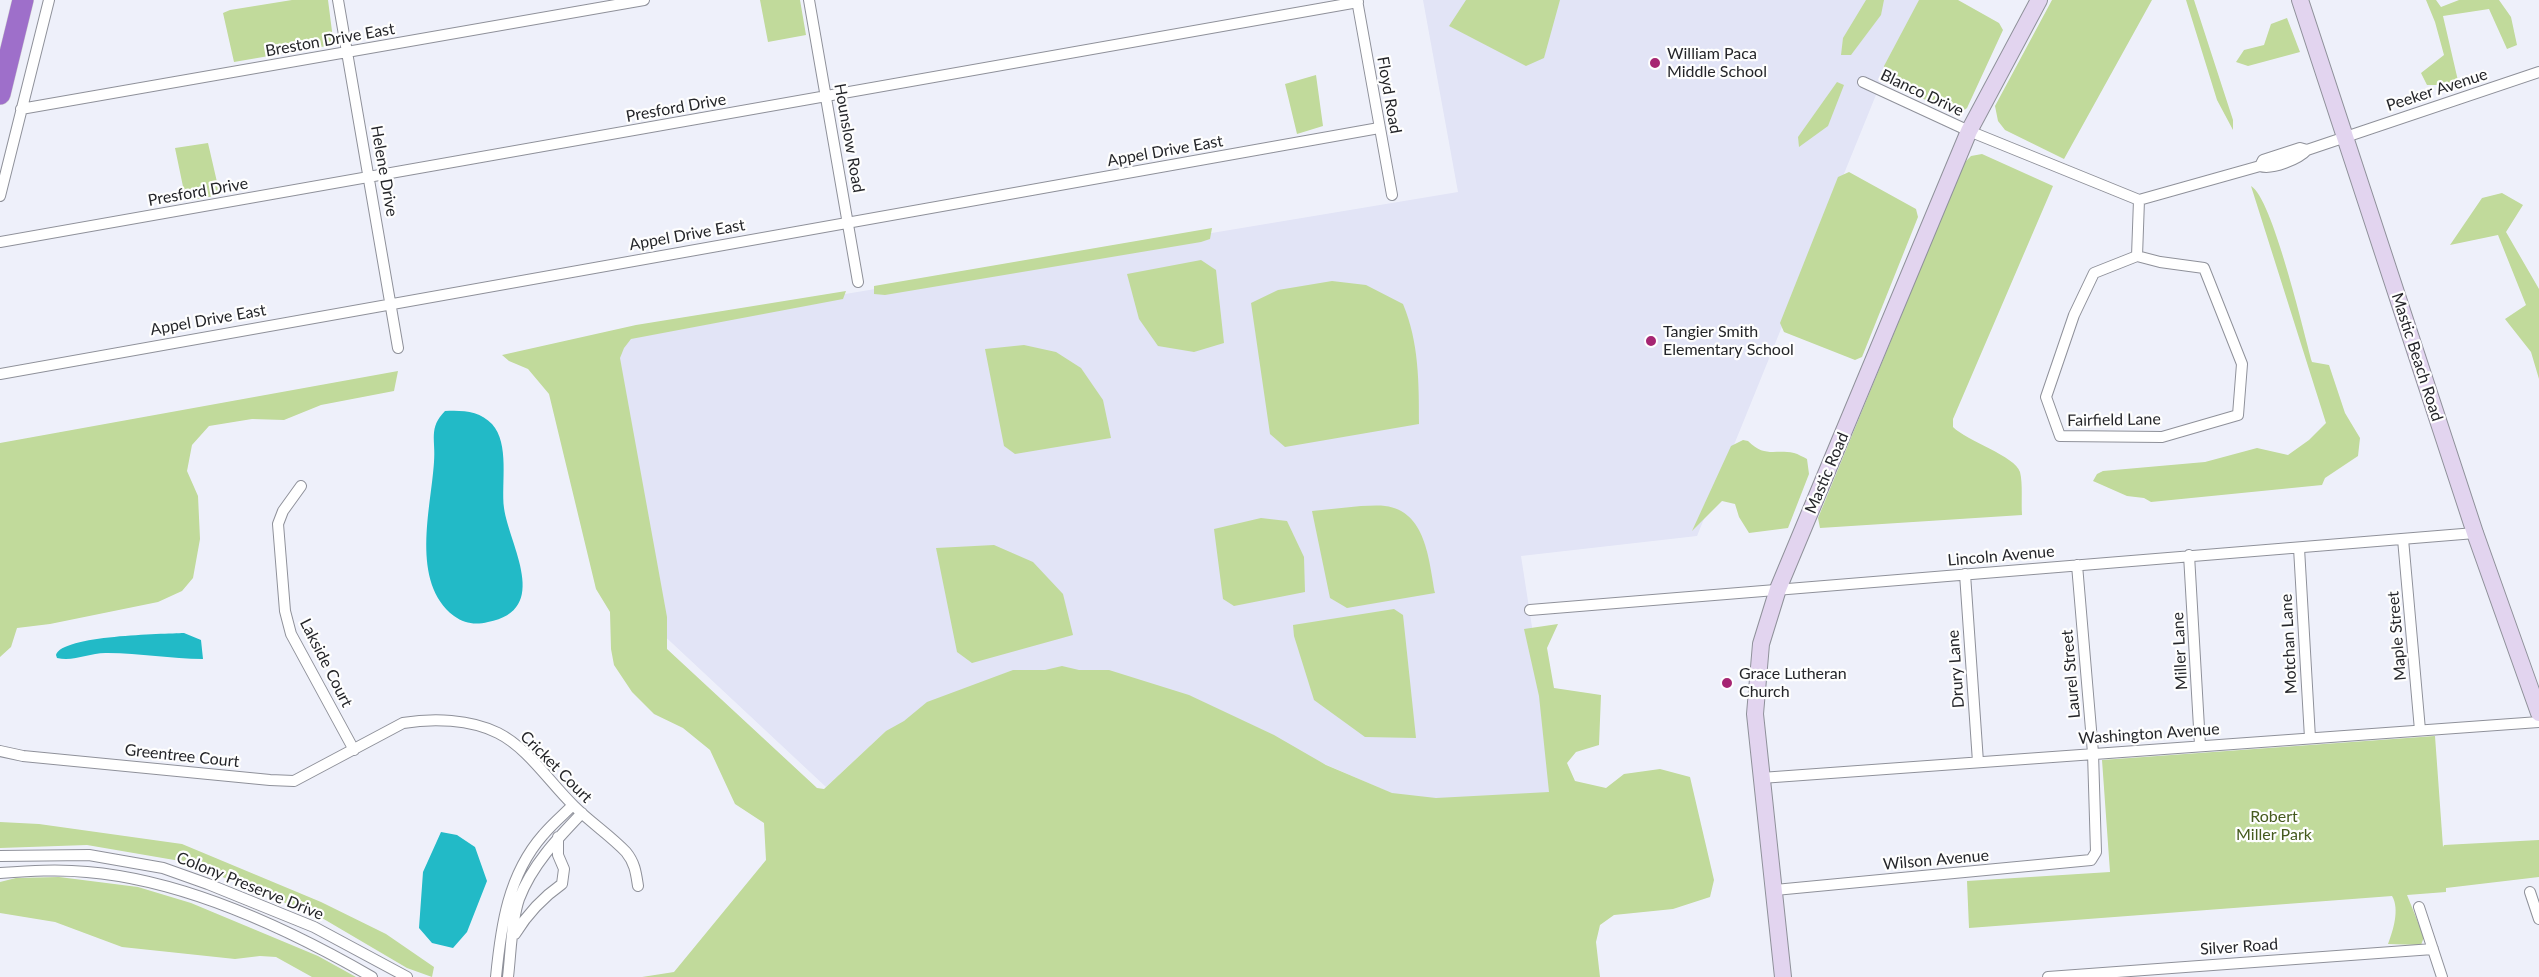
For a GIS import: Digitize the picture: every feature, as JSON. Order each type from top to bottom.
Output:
[{"type":"highway","points":[[0,94],[23,0]]},
{"type":"main road","name":"Mastic Road","points":[[1783,977],[1755,714],[1757,666],[1761,644],[1778,589],[1969,131],[2038,0]]},
{"type":"main road","name":"Mastic Beach Road","points":[[2300,0],[2475,533],[2537,703]]},
{"type":"street","points":[[0,196],[49,0]]},
{"type":"street","name":"Helene Drive","points":[[338,0],[398,348]]},
{"type":"street","name":"Breston Drive East","points":[[21,109],[644,0]]},
{"type":"street","name":"Hounslow Road","points":[[809,0],[858,282]]},
{"type":"street","name":"Presford Drive","points":[[0,242],[1357,1]]},
{"type":"street","name":"Floyd Road","points":[[1357,1],[1392,195]]},
{"type":"street","name":"Peeker Avenue","points":[[2345,137],[2539,72]]},
{"type":"street","name":"Blanco Drive","points":[[1863,82],[1969,131]]},
{"type":"street","name":"Appel Drive East","points":[[0,374],[1379,128]]},
{"type":"street","points":[[1969,131],[2139,200],[2260,165],[2263,160],[2300,148],[2307,150],[2345,137]]},
{"type":"street","points":[[2137,256],[2139,200]]},
{"type":"street","name":"Fairfield Lane","points":[[2137,256],[2160,262],[2204,268],[2242,364],[2238,415],[2162,436],[2060,436],[2046,397],[2074,315],[2094,273],[2137,256]]},
{"type":"street","name":"Lakside Court","points":[[301,486],[283,510],[278,524],[285,611],[291,634],[354,750]]},
{"type":"street","name":"Lincoln Avenue","points":[[1530,610],[2475,533]]},
{"type":"street","name":"Maple Street","points":[[2403,539],[2420,730]]},
{"type":"street","name":"Motchan Lane","points":[[2299,548],[2310,738]]},
{"type":"street","name":"Miller Lane","points":[[2189,555],[2200,745]]},
{"type":"street","name":"Laurel Street","points":[[2077,565],[2093,753],[2096,852]]},
{"type":"street","name":"Drury Lane","points":[[1965,574],[1978,762]]},
{"type":"street","name":"Cricket Court","points":[[354,750],[403,723],[422,720],[476,724],[499,733],[519,748],[577,809],[626,853],[635,867],[638,886]]},
{"type":"street","name":"Washington Avenue","points":[[1761,778],[2539,722]]},
{"type":"street","name":"Greentree Court","points":[[0,752],[294,781],[354,750]]},
{"type":"street","points":[[508,977],[518,900],[545,853],[577,809]]},
{"type":"street","points":[[496,977],[506,903],[517,877],[542,836],[577,809]]},
{"type":"street","points":[[513,937],[525,917],[544,896],[562,884],[564,869],[558,855],[558,837]]},
{"type":"street","points":[[535,847],[545,853],[558,855]]},
{"type":"street","name":"Wilson Avenue","points":[[1775,890],[2091,860],[2096,852]]},
{"type":"street","name":"Colony Preserve Drive","points":[[0,856],[89,855],[163,868],[314,927],[407,977]]},
{"type":"street","name":"Colony Preserve Drive","points":[[0,873],[87,872],[160,884],[205,899],[287,932],[372,977]]},
{"type":"street","points":[[2530,892],[2539,919]]},
{"type":"street","points":[[2419,907],[2442,977]]},
{"type":"street","name":"Silver Road","points":[[2048,977],[2147,973],[2433,949]]},
{"type":"shaded area","points":[[1423,0],[1927,0],[1880,85],[1697,536],[1521,556],[1561,814],[1407,800],[1288,748],[886,731],[826,787],[657,629],[611,333],[1458,192]]},
{"type":"green space","points":[[292,0],[328,0],[333,39],[327,46],[234,62],[223,13]]},
{"type":"green space","points":[[760,0],[800,0],[806,35],[768,42]]},
{"type":"green space","points":[[1466,0],[1560,0],[1544,58],[1526,66],[1449,26]]},
{"type":"green space","points":[[1866,0],[1884,0],[1881,15],[1851,55],[1841,55],[1843,38]]},
{"type":"green space","points":[[1919,0],[1958,0],[1999,23],[2003,30],[1967,108],[1963,111],[1949,111],[1894,85],[1884,73],[1884,66]]},
{"type":"green space","points":[[2052,0],[2152,0],[2064,159],[2005,130],[1998,121],[1995,106]]},
{"type":"green space","points":[[2186,0],[2194,0],[2233,120],[2233,130],[2217,100]]},
{"type":"green space","points":[[2426,0],[2436,0],[2441,7],[2459,0],[2499,0],[2511,17],[2517,45],[2507,49],[2489,9],[2443,16],[2459,85],[2427,85],[2421,73],[2444,55]]},
{"type":"green space","points":[[2287,18],[2300,52],[2248,66],[2236,62],[2244,50],[2264,45],[2271,24]]},
{"type":"green space","points":[[1316,75],[1323,126],[1297,134],[1285,84]]},
{"type":"green space","points":[[1837,82],[1844,85],[1828,126],[1799,147],[1798,137]]},
{"type":"green space","points":[[208,143],[220,195],[186,201],[175,148]]},
{"type":"green space","points":[[1982,154],[2053,186],[1953,419],[1953,427],[2016,466],[2021,477],[2022,515],[1820,528],[1818,518],[1964,163],[1971,156]]},
{"type":"green space","points":[[1849,172],[1916,209],[1918,217],[1862,357],[1855,360],[1784,332],[1780,323],[1838,177]]},
{"type":"green space","points":[[2251,186],[2268,214],[2277,239],[2312,362],[2329,365],[2345,413],[2360,438],[2358,456],[2325,478],[2322,485],[2151,502],[2144,498],[2127,496],[2093,481],[2097,474],[2103,471],[2205,462],[2257,448],[2288,455],[2309,440],[2326,423]]},
{"type":"green space","points":[[2502,193],[2523,205],[2506,232],[2539,289],[2539,379],[2531,352],[2505,319],[2526,305],[2498,235],[2450,245],[2482,198]]},
{"type":"green space","points":[[1212,228],[1210,239],[1201,242],[885,295],[874,294],[874,286]]},
{"type":"green space","points":[[1201,260],[1216,270],[1224,343],[1194,352],[1158,346],[1139,319],[1127,274]]},
{"type":"green space","points":[[1332,281],[1366,285],[1403,304],[1415,348],[1419,424],[1285,447],[1270,434],[1251,303],[1278,290]]},
{"type":"green space","points":[[846,291],[843,299],[631,339],[620,358],[667,617],[667,649],[817,788],[824,789],[886,731],[904,721],[927,702],[1013,670],[1045,670],[1062,666],[1079,670],[1109,670],[1189,695],[1274,735],[1326,765],[1392,793],[1436,798],[1549,792],[1539,696],[1524,629],[1558,624],[1547,648],[1554,688],[1601,695],[1599,745],[1576,752],[1567,763],[1575,781],[1606,788],[1624,774],[1660,769],[1690,777],[1714,880],[1710,897],[1673,909],[1614,915],[1600,925],[1596,942],[1600,977],[642,977],[674,972],[766,860],[764,823],[735,804],[710,750],[683,728],[654,714],[632,692],[614,665],[610,612],[596,589],[549,394],[528,369],[509,361],[502,355],[636,325]]},
{"type":"green space","points":[[1024,345],[1056,352],[1081,368],[1103,400],[1111,438],[1015,454],[1004,446],[985,349]]},
{"type":"green space","points":[[398,371],[394,391],[321,405],[284,420],[252,419],[209,426],[192,445],[187,471],[198,496],[200,539],[193,578],[182,591],[158,602],[50,624],[17,628],[11,647],[0,657],[0,443]]},
{"type":"green space","points":[[1743,440],[1765,451],[1794,453],[1807,459],[1809,474],[1788,528],[1749,533],[1739,517],[1735,504],[1722,501],[1692,531],[1731,446]]},
{"type":"green space","points":[[1385,506],[1399,510],[1409,517],[1423,539],[1435,593],[1347,608],[1330,598],[1312,511]]},
{"type":"green space","points":[[1261,518],[1287,521],[1304,557],[1305,592],[1234,606],[1223,599],[1214,529]]},
{"type":"green space","points":[[994,545],[1033,562],[1063,594],[1073,635],[972,663],[957,652],[936,548]]},
{"type":"green space","points":[[1394,609],[1403,615],[1416,738],[1365,737],[1314,700],[1294,636],[1293,625]]},
{"type":"green space","name":"Robert Miller Park","points":[[2435,736],[2443,847],[2444,845],[2539,840],[2539,877],[2446,888],[2446,892],[2407,895],[2424,937],[2421,945],[2388,944],[2396,913],[2392,896],[1969,928],[1967,881],[2110,872],[2102,760]]},
{"type":"green space","points":[[0,822],[39,824],[182,844],[321,902],[386,934],[434,967],[432,977],[407,968],[322,918],[186,862],[87,845],[0,848]]},
{"type":"green space","points":[[59,877],[138,887],[191,903],[318,956],[356,977],[312,977],[276,957],[235,959],[122,947],[55,922],[0,913],[0,882],[16,878]]},
{"type":"water","points":[[445,411],[464,411],[482,416],[498,432],[501,442],[504,464],[504,508],[522,574],[523,590],[518,604],[507,615],[484,623],[475,624],[458,619],[440,602],[432,584],[428,565],[427,522],[434,462],[434,435],[436,423]]},
{"type":"water","points":[[184,633],[201,640],[203,659],[108,653],[64,659],[57,658],[56,655],[62,648],[76,643],[114,637]]},
{"type":"water","points":[[441,832],[457,835],[475,847],[487,881],[467,932],[453,948],[432,943],[419,928],[423,872]]},
{"type":"place","name":"William Paca Middle School","points":[[1655,63]]},
{"type":"place","name":"Tangier Smith Elementary School","points":[[1651,341]]},
{"type":"place","name":"Grace Lutheran Church","points":[[1727,683]]}]
